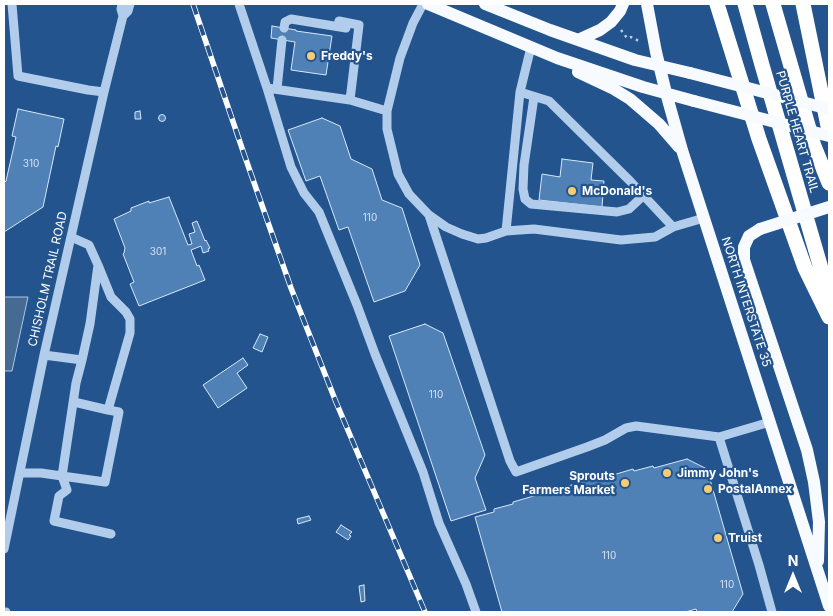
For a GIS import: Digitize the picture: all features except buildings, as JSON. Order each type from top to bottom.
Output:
[{"type":"highway","points":[[717,4],[759,139],[805,268],[829,317]]},
{"type":"highway","name":"PURPLE HEART TRAIL","points":[[746,4],[829,296]]},
{"type":"highway","name":"PURPLE HEART TRAIL","points":[[773,4],[814,146],[829,183]]},
{"type":"highway","points":[[803,4],[829,131]]},
{"type":"main road","points":[[428,4],[557,58],[643,88],[829,136]]},
{"type":"main road","points":[[578,40],[600,30],[611,22],[623,4]]},
{"type":"main road","name":"NORTH INTERSTATE 35","points":[[648,4],[666,93],[682,150],[829,606]]},
{"type":"main road","points":[[490,5],[550,30],[634,60],[829,109]]},
{"type":"main road","points":[[557,58],[570,69],[612,88],[630,100],[659,124],[682,150]]},
{"type":"main road","points":[[818,573],[819,522],[814,482],[807,450],[744,260],[744,247],[749,236],[760,229],[829,207]]},
{"type":"street","points":[[12,4],[18,76],[104,92]]},
{"type":"street","name":"CHISHOLM TRAIL ROAD","points":[[4,549],[44,355],[123,16],[122,4]]},
{"type":"street","name":"CHISHOLM TRAIL ROAD","points":[[123,16],[128,11],[130,4]]},
{"type":"street","points":[[239,4],[291,167],[304,192],[319,212],[423,472],[439,523],[466,584],[476,612]]},
{"type":"street","points":[[423,4],[400,58],[387,111],[387,130],[398,174],[409,194],[429,215],[446,227],[478,239],[506,231],[534,229],[621,240],[655,237],[673,227],[704,218]]},
{"type":"street","points":[[284,28],[285,22],[291,19],[358,30]]},
{"type":"street","points":[[339,21],[359,25],[350,100]]},
{"type":"street","points":[[277,89],[282,40]]},
{"type":"street","points":[[506,231],[520,92],[531,47]]},
{"type":"street","points":[[267,88],[350,100],[387,111]]},
{"type":"street","points":[[520,92],[549,101],[630,180],[673,227]]},
{"type":"street","points":[[534,97],[524,165],[523,189],[525,199],[531,204],[617,212],[629,209],[644,195]]},
{"type":"street","points":[[429,215],[510,461],[516,472],[606,440],[626,428],[636,426],[719,437],[770,422]]},
{"type":"street","points":[[71,237],[89,245],[111,297],[126,312],[130,319],[130,333],[108,410]]},
{"type":"street","points":[[98,265],[90,324],[76,383],[62,476],[67,490],[59,496],[54,521],[111,534]]},
{"type":"street","points":[[44,355],[82,360]]},
{"type":"street","points":[[20,473],[42,473],[105,482],[119,412],[74,402]]},
{"type":"street","points":[[719,437],[772,612]]},
{"type":"path","points":[[620,28],[627,38],[631,37],[639,41]]},
{"type":"water","points":[[4,297],[28,297],[12,371],[4,371]]},
{"type":"railway","points":[[193,4],[291,288],[336,402],[425,612]]},
{"type":"place","name":"Freddy's","points":[[311,56]]},
{"type":"place","name":"McDonald's","points":[[572,191]]},
{"type":"place","name":"Jimmy John's","points":[[667,473]]},
{"type":"place","name":"Sprouts Farmers Market","points":[[625,483]]},
{"type":"place","name":"PostalAnnex","points":[[708,489]]},
{"type":"place","name":"Truist","points":[[718,538]]}]
